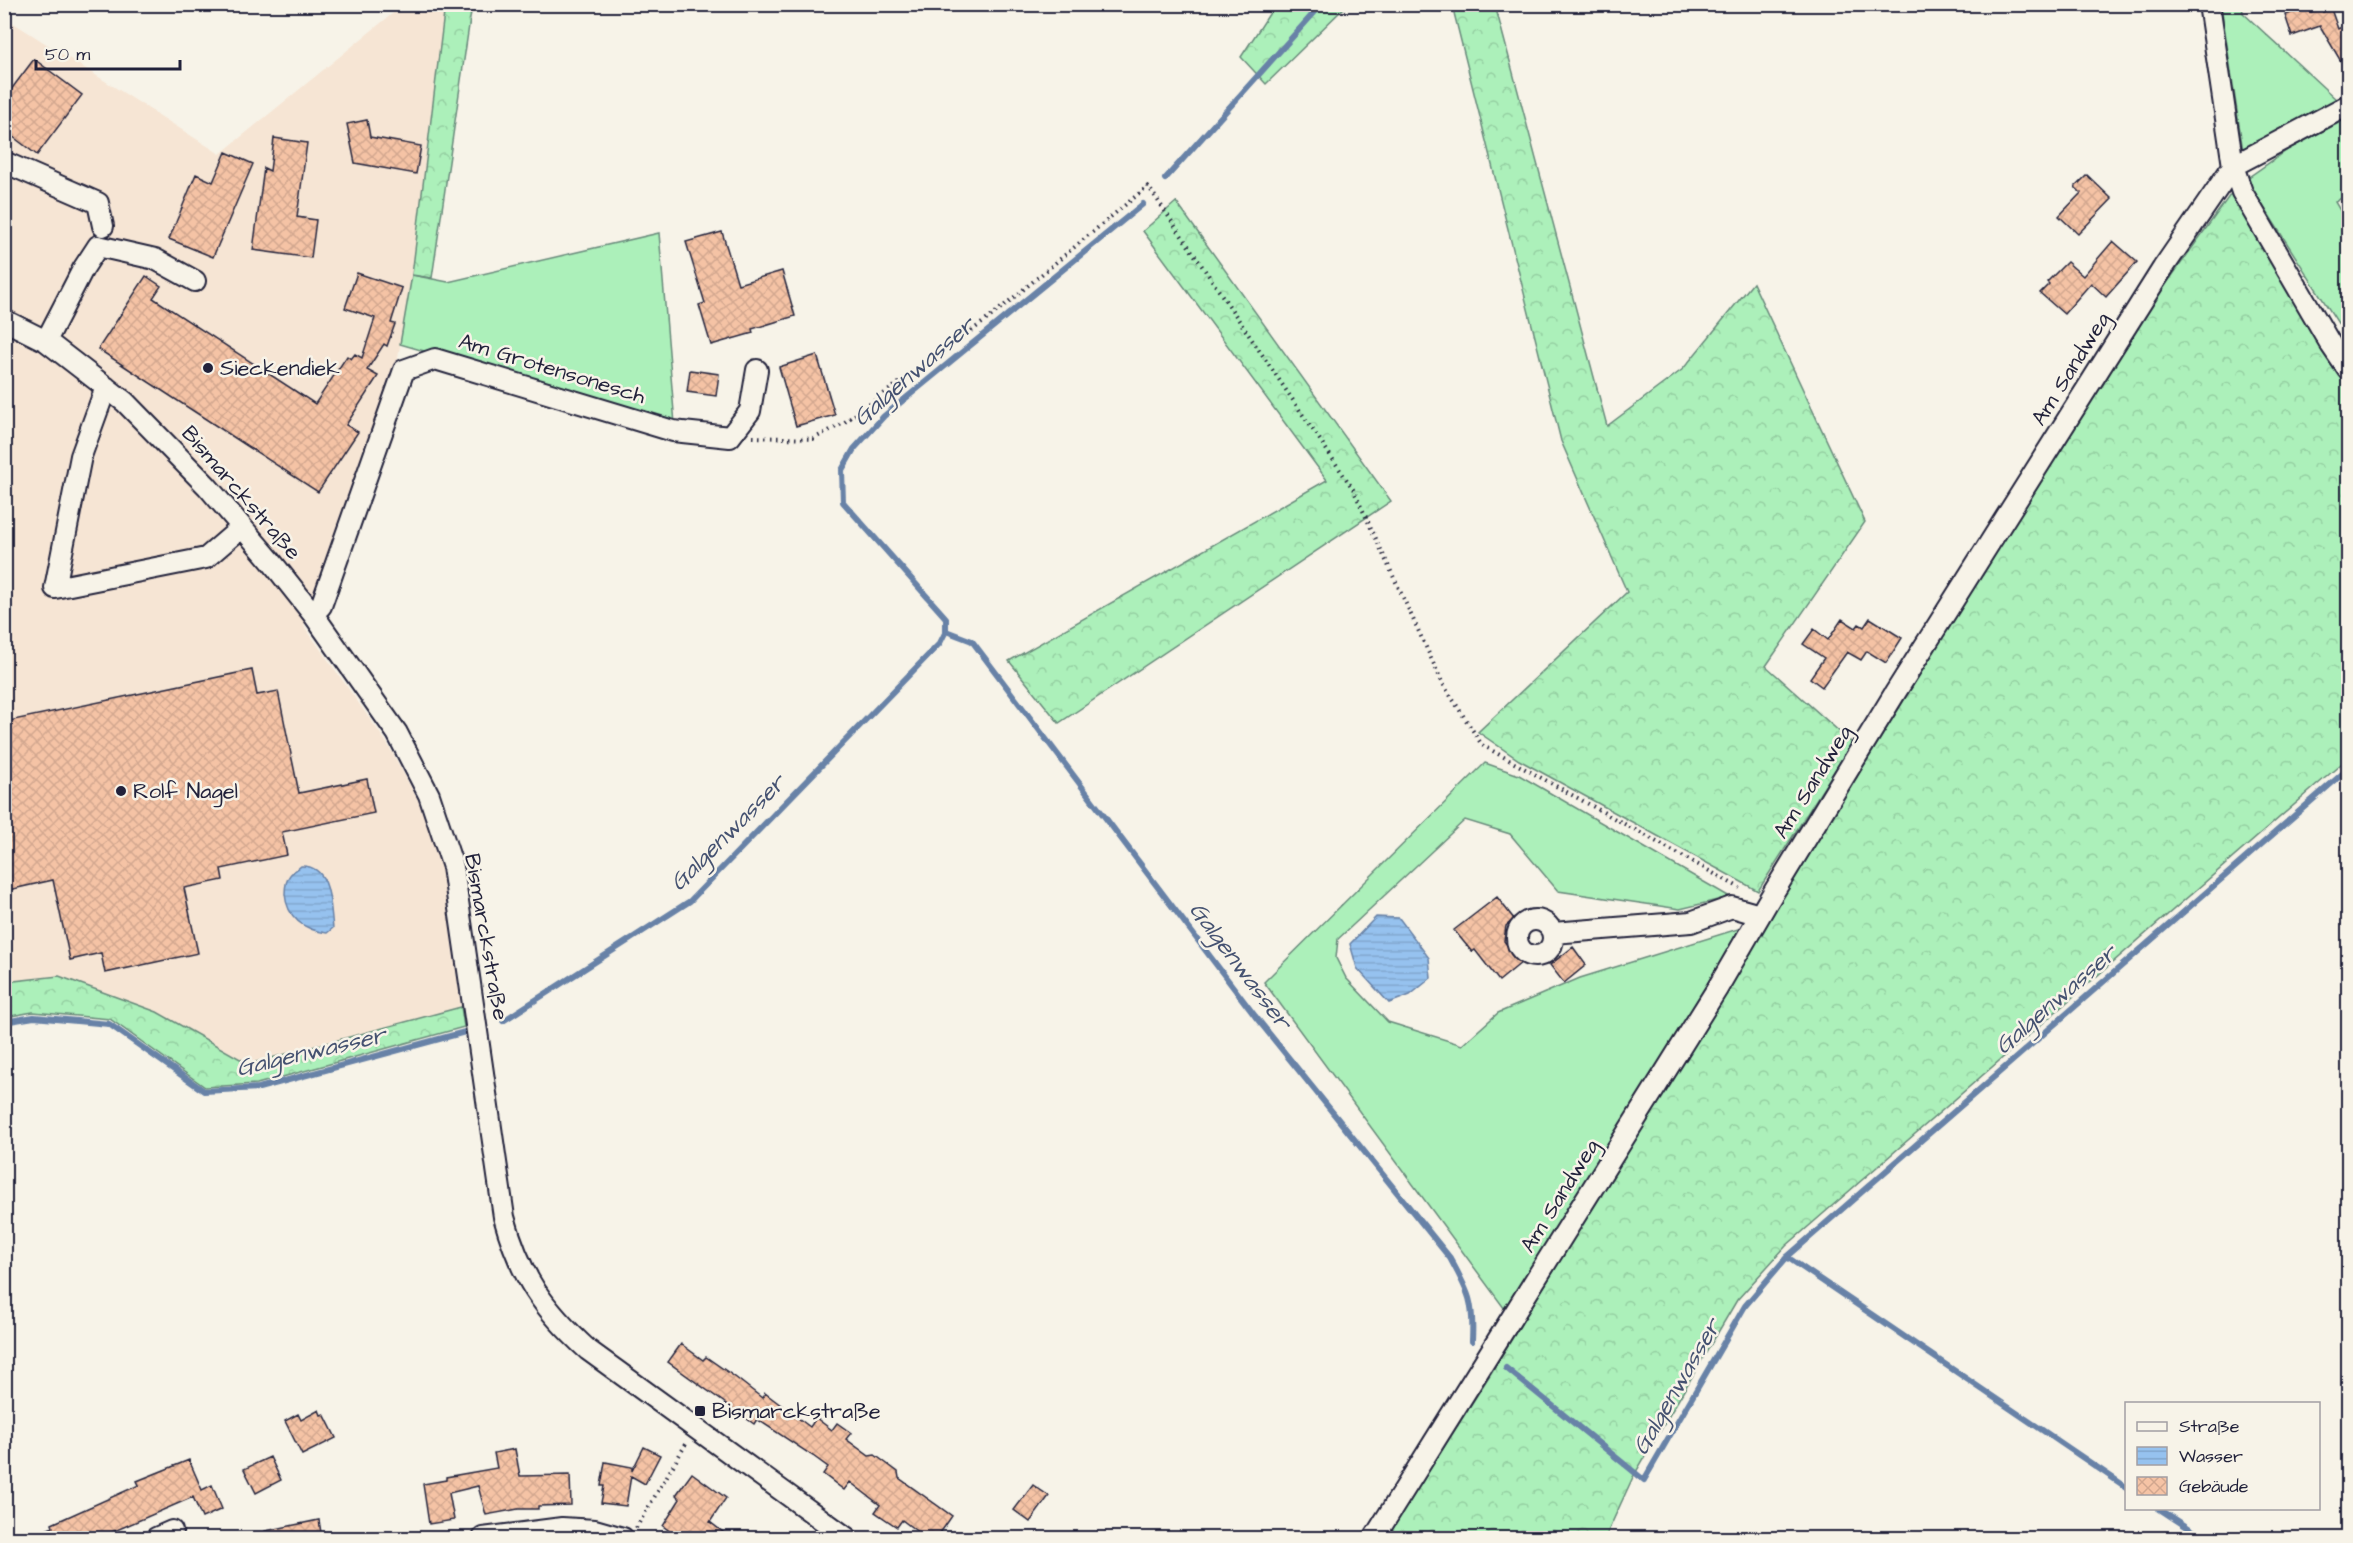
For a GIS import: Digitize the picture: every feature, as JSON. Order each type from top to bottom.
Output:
[{"type":"street","points":[[2209,4],[2233,166],[2242,192],[2331,345],[2349,370]]},
{"type":"street","name":"Am Sandweg","points":[[1374,1539],[1711,999],[1763,909],[1895,693],[2157,278],[2233,166],[2349,105]]},
{"type":"street","points":[[4,162],[98,203],[102,226]]},
{"type":"street","points":[[45,341],[83,269],[98,246],[155,259],[195,281]]},
{"type":"street","name":"Bismarckstraße","points":[[4,320],[45,341],[125,402],[159,436],[242,527],[313,614],[397,733],[429,795],[453,867],[504,1217],[520,1266],[534,1292],[566,1331],[613,1370],[847,1539]]},
{"type":"street","name":"Am Grotensonesch","points":[[313,614],[321,606],[404,370],[435,359],[673,431],[730,437]]},
{"type":"street","points":[[730,437],[750,411],[757,369]]},
{"type":"street","points":[[106,387],[81,456],[55,588],[206,558],[242,527]]},
{"type":"street","points":[[1553,933],[1691,922],[1732,908],[1763,909]]},
{"type":"street","points":[[483,1539],[562,1528],[629,1534]]},
{"type":"path","points":[[730,437],[813,439],[842,424],[989,318],[1148,186],[1353,489],[1443,684],[1482,745],[1763,909]]},
{"type":"path","points":[[629,1534],[696,1428]]},
{"type":"shaded area","points":[[403,5],[445,5],[412,275],[397,364],[304,626],[387,743],[419,802],[442,870],[461,1007],[249,1064],[157,1012],[59,976],[5,982],[4,17],[220,154]]},
{"type":"green space","points":[[445,5],[472,5],[432,278],[412,275]]},
{"type":"green space","points":[[1275,5],[1347,5],[1266,84],[1241,57]]},
{"type":"green space","points":[[1452,5],[1495,5],[1607,426],[1683,369],[1753,283],[1865,522],[1766,666],[1852,743],[1758,891],[1519,760],[1478,732],[1627,592],[1561,441]]},
{"type":"green space","points":[[2221,5],[2242,5],[2243,13],[2337,100],[2243,151]]},
{"type":"green space","points":[[2348,118],[2348,194],[2335,202],[2348,224],[2348,339],[2246,179],[2289,149]]},
{"type":"green space","points":[[2240,181],[2348,351],[2348,758],[1786,1246],[1737,1300],[1633,1477],[1605,1538],[1386,1538],[1491,1373],[2119,350]]},
{"type":"green space","points":[[1176,202],[1391,501],[1059,723],[1009,661],[1327,480],[1143,231]]},
{"type":"green space","points":[[659,233],[675,424],[400,344],[412,275],[448,282]]},
{"type":"green space","points":[[1485,763],[1519,775],[1730,897],[1680,909],[1558,891],[1510,834],[1465,820],[1338,939],[1336,958],[1346,978],[1388,1022],[1462,1045],[1498,1013],[1580,978],[1741,928],[1507,1312],[1264,982]]},
{"type":"green space","points":[[59,976],[157,1012],[249,1064],[461,1007],[464,1027],[257,1084],[205,1087],[110,1019],[33,1012],[5,1017],[5,982]]},
{"type":"water","points":[[301,866],[311,867],[319,872],[328,888],[333,928],[327,933],[304,926],[289,910],[285,894],[287,882],[291,874]]},
{"type":"water","points":[[1376,917],[1399,918],[1429,958],[1431,978],[1410,995],[1389,1003],[1357,968],[1350,944]]},
{"type":"building","points":[[2310,7],[2311,12],[2322,8],[2323,12],[2331,9],[2338,29],[2349,23],[2349,75],[2320,26],[2292,36],[2285,15]]},
{"type":"building","points":[[34,59],[82,95],[37,155],[4,130],[4,99]]},
{"type":"building","points":[[367,120],[370,137],[421,146],[416,174],[355,163],[347,124]]},
{"type":"building","points":[[274,138],[307,143],[297,217],[316,220],[311,258],[253,250],[264,168],[270,171]]},
{"type":"building","points":[[226,152],[253,164],[213,257],[169,239],[196,174],[213,182]]},
{"type":"building","points":[[2087,175],[2112,199],[2078,234],[2059,216],[2081,193],[2075,187]]},
{"type":"building","points":[[722,232],[738,284],[782,271],[795,316],[752,329],[753,333],[711,345],[699,305],[705,303],[686,242]]},
{"type":"building","points":[[2113,241],[2137,262],[2106,297],[2091,283],[2064,314],[2040,293],[2049,284],[2047,282],[2067,262],[2083,276]]},
{"type":"building","points":[[357,273],[402,288],[391,323],[395,324],[387,346],[384,344],[367,370],[378,376],[346,425],[358,432],[318,492],[98,349],[146,276],[161,286],[153,298],[315,404],[347,356],[351,359],[355,354],[362,358],[375,318],[345,308]]},
{"type":"building","points":[[817,355],[835,415],[796,426],[779,367]]},
{"type":"building","points":[[690,370],[719,374],[716,396],[687,392]]},
{"type":"building","points":[[1870,618],[1902,638],[1886,663],[1867,651],[1861,660],[1847,652],[1822,687],[1810,678],[1824,658],[1803,644],[1814,629],[1828,640],[1842,619],[1856,628],[1859,624],[1864,627]]},
{"type":"building","points":[[252,670],[257,695],[278,691],[299,793],[367,779],[374,813],[282,832],[287,855],[221,869],[223,880],[184,888],[198,953],[105,973],[101,953],[70,960],[53,880],[4,891],[4,722]]},
{"type":"building","points":[[1497,897],[1514,919],[1506,926],[1504,941],[1521,963],[1499,981],[1475,950],[1472,952],[1454,930]]},
{"type":"building","points":[[1573,947],[1586,965],[1564,983],[1550,965]]},
{"type":"building","points":[[681,1344],[703,1360],[706,1357],[762,1398],[765,1393],[810,1427],[816,1418],[832,1430],[837,1423],[851,1433],[846,1439],[869,1456],[875,1455],[898,1472],[899,1478],[952,1516],[936,1539],[927,1539],[902,1520],[897,1527],[875,1512],[880,1505],[850,1482],[844,1490],[823,1474],[828,1467],[813,1456],[757,1419],[754,1424],[668,1362]]},
{"type":"building","points":[[319,1410],[321,1415],[324,1414],[336,1438],[302,1455],[285,1421],[298,1414],[301,1420]]},
{"type":"building","points":[[644,1447],[660,1455],[645,1484],[631,1476],[626,1506],[601,1503],[605,1462],[632,1467],[632,1471]]},
{"type":"building","points":[[515,1449],[520,1476],[570,1475],[571,1505],[538,1506],[538,1509],[518,1509],[486,1515],[478,1486],[449,1493],[454,1520],[429,1524],[423,1484],[446,1480],[446,1477],[497,1468],[494,1453]]},
{"type":"building","points":[[270,1457],[281,1480],[256,1493],[244,1469]]},
{"type":"building","points":[[189,1460],[202,1490],[212,1485],[222,1509],[202,1518],[193,1497],[96,1539],[25,1539],[53,1527],[52,1524],[139,1485],[137,1481]]},
{"type":"building","points":[[692,1473],[726,1498],[710,1522],[732,1539],[680,1539],[663,1526],[680,1499],[676,1495]]},
{"type":"building","points":[[1033,1485],[1049,1496],[1030,1522],[1014,1510]]},
{"type":"building","points":[[319,1520],[322,1539],[266,1539],[265,1531]]},
{"type":"waterway","name":"Galgenwasser","points":[[1165,179],[1322,4]]},
{"type":"waterway","name":"Galgenwasser","points":[[503,1021],[690,901],[940,643],[946,631],[946,618],[843,502],[842,470],[854,449],[884,416],[1143,204]]},
{"type":"waterway","name":"Galgenwasser","points":[[946,631],[972,641],[1255,1016],[1450,1258],[1469,1298],[1472,1341]]},
{"type":"waterway","name":"Galgenwasser","points":[[1506,1368],[1644,1480],[1745,1306],[1787,1257],[2348,769]]},
{"type":"waterway","name":"Galgenwasser","points":[[4,1022],[34,1017],[109,1024],[204,1091],[259,1088],[465,1032]]},
{"type":"waterway","name":"Galgenwasser","points":[[1787,1257],[2125,1486]]},
{"type":"waterway","name":"Galgenwasser","points":[[2161,1510],[2204,1538]]},
{"type":"place","name":"Sieckendiek","points":[[208,368]]},
{"type":"place","name":"Rolf Nagel","points":[[121,791]]},
{"type":"place","name":"Bismarckstraße","points":[[700,1411]]}]
